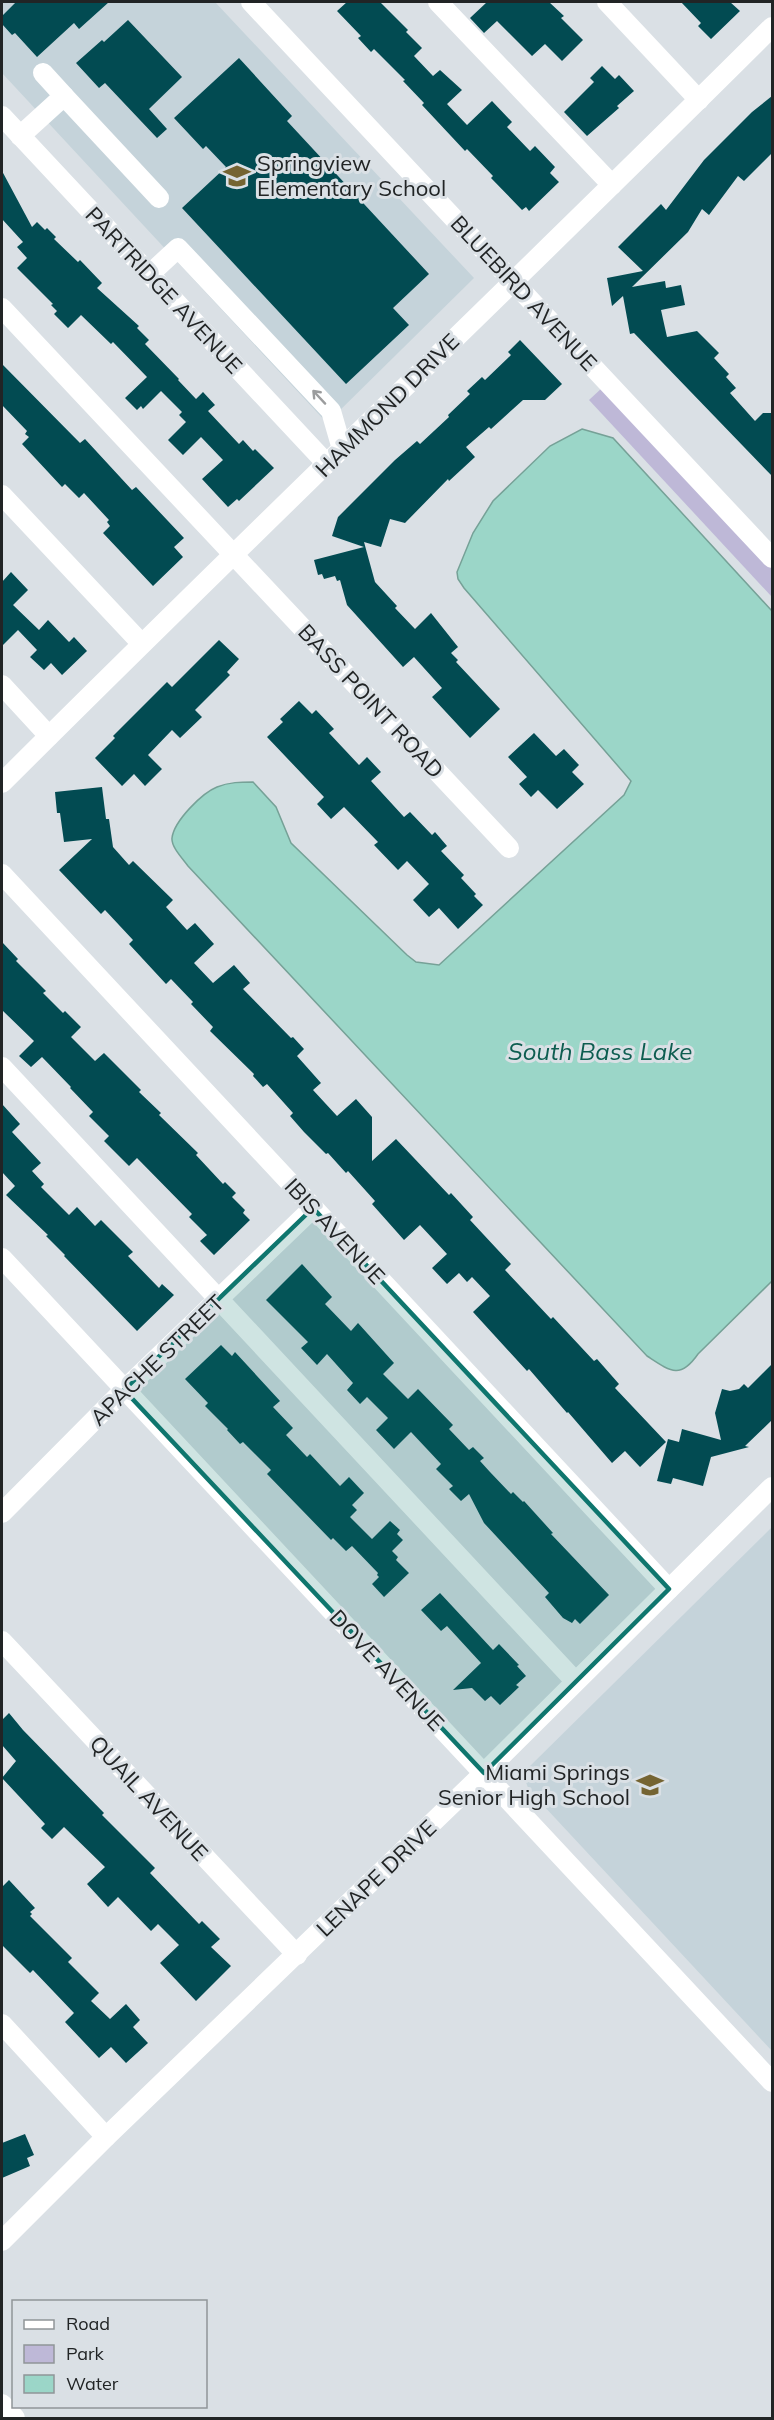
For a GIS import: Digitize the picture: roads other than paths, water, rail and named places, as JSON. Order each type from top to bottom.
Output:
[{"type":"street","name":"BLUEBIRD AVENUE","points":[[251,2],[772,558]]},
{"type":"street","points":[[438,2],[612,184]]},
{"type":"street","points":[[607,2],[699,100]]},
{"type":"street","name":"HAMMOND DRIVE","points":[[2,783],[141,643],[327,464],[772,27]]},
{"type":"street","points":[[44,73],[159,198]]},
{"type":"street","points":[[20,136],[64,96]]},
{"type":"street","name":"PARTRIDGE AVENUE","points":[[2,116],[327,464]]},
{"type":"street","points":[[150,274],[178,248],[331,411],[342,449]]},
{"type":"street","name":"BASS POINT ROAD","points":[[2,308],[509,848]]},
{"type":"street","points":[[2,495],[141,643]]},
{"type":"street","points":[[2,685],[49,736]]},
{"type":"street","name":"IBIS AVENUE","points":[[2,874],[669,1589]]},
{"type":"street","points":[[2,1067],[575,1682]]},
{"type":"street","name":"APACHE STREET","points":[[2,1513],[124,1390],[313,1208]]},
{"type":"street","name":"DOVE AVENUE","points":[[2,1258],[772,2082]]},
{"type":"street","name":"LENAPE DRIVE","points":[[2,2241],[106,2137],[484,1773],[772,1487]]},
{"type":"street","name":"QUAIL AVENUE","points":[[2,1641],[297,1955]]},
{"type":"street","points":[[2,2024],[106,2137]]},
{"type":"street","points":[[2,2404],[15,2418]]},
{"type":"water","name":"South Bass Lake","points":[[582,429],[613,438],[772,611],[772,1281],[692,1362],[680,1370],[668,1369],[647,1356],[188,866],[172,842],[174,831],[183,816],[204,795],[226,784],[253,782],[276,807],[291,843],[407,955],[416,962],[439,965],[624,795],[631,781],[464,588],[458,579],[457,572],[473,533],[493,501],[550,446]]},
{"type":"place","name":"Springview Elementary School","points":[[237,176]]},
{"type":"place","name":"Miami Springs Senior High School","points":[[650,1785]]}]
